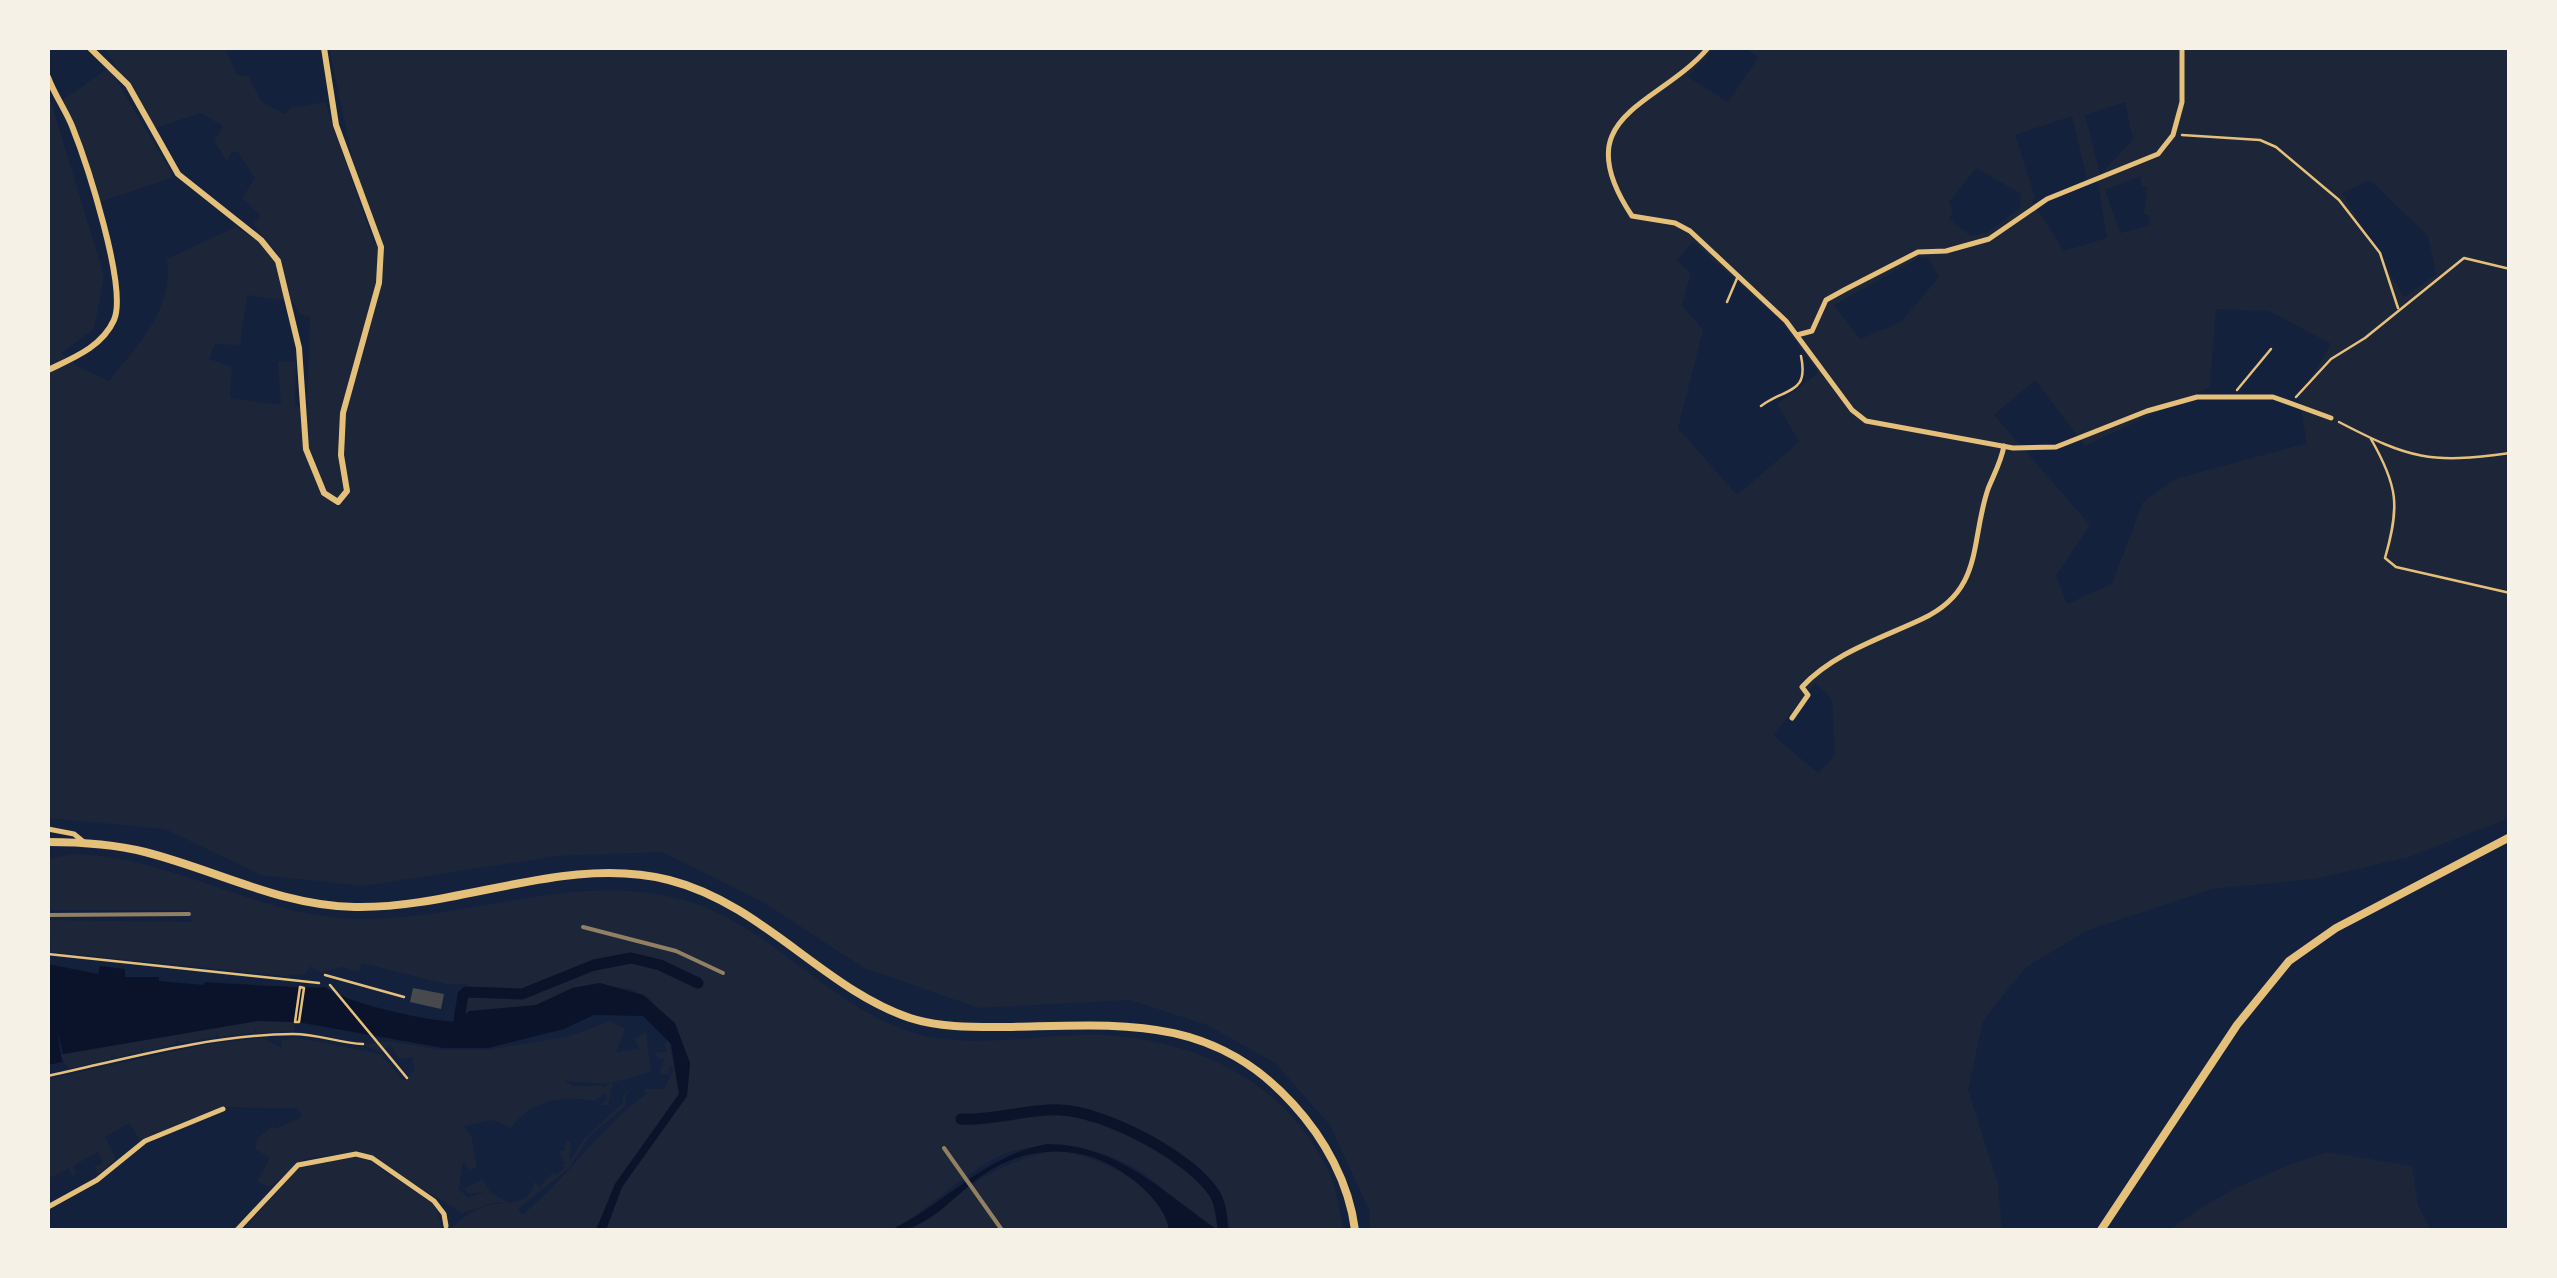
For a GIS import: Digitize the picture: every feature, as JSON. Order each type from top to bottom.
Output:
[{"type":"main road","points":[[2102,1230],[2237,1024],[2289,961],[2336,928],[2510,837]]},
{"type":"main road","points":[[48,842],[142,851],[268,893],[339,906],[402,905],[580,876],[654,878],[703,891],[740,910],[865,994],[910,1018],[966,1026],[1123,1025],[1190,1035],[1255,1068],[1307,1120],[1337,1168],[1355,1230]]},
{"type":"street","points":[[90,48],[128,84],[178,174],[274,255],[300,348],[306,449],[324,493],[338,502],[347,491],[341,455],[343,413],[379,283],[381,252],[336,125],[324,48]]},
{"type":"street","points":[[1708,48],[1671,84],[1640,99],[1613,130],[1609,153],[1620,198],[1632,216],[1675,222],[1738,274],[1797,334],[1852,410],[1866,421],[2004,446],[2056,447],[2147,411],[2196,397],[2232,394],[2291,402],[2330,418]]},
{"type":"street","points":[[1797,334],[1812,332],[1826,300],[1918,252],[1946,252],[1990,239],[2047,199],[2158,154],[2173,135],[2182,102],[2182,48]]},
{"type":"street","points":[[48,77],[72,124],[98,210],[117,299],[115,317],[102,339],[48,370]]},
{"type":"street","points":[[1792,718],[1808,695],[1802,686],[1816,672],[1890,630],[1924,619],[1958,592],[1976,561],[1988,490],[2004,446]]},
{"type":"street","points":[[48,829],[74,834],[84,843]]},
{"type":"street","points":[[48,1208],[98,1180],[145,1141],[222,1110]]},
{"type":"street","points":[[237,1230],[298,1166],[356,1154],[382,1164],[434,1201],[443,1210],[446,1226]]},
{"type":"lane","points":[[1727,302],[1738,274]]},
{"type":"path","points":[[2173,135],[2260,140],[2276,147],[2340,200],[2380,253],[2398,308]]},
{"type":"path","points":[[2291,402],[2331,359],[2365,338],[2464,258],[2510,269]]},
{"type":"path","points":[[1761,406],[1802,383],[1806,375],[1797,334]]},
{"type":"path","points":[[2232,394],[2272,349]]},
{"type":"path","points":[[2330,418],[2399,454],[2427,458],[2510,453]]},
{"type":"path","points":[[2371,439],[2384,461],[2398,506],[2385,558],[2396,567],[2510,593]]},
{"type":"path","points":[[48,954],[319,983]]},
{"type":"path","points":[[325,975],[404,997]]},
{"type":"path","points":[[330,985],[407,1078]]},
{"type":"path","points":[[300,988],[304,988],[299,1022],[295,1022],[300,988]]},
{"type":"path","points":[[48,1076],[189,1044],[258,1035],[301,1034],[363,1044]]},
{"type":"shaded area","points":[[105,48],[225,48],[237,75],[248,76],[262,102],[285,114],[291,108],[325,102],[374,244],[381,241],[357,180],[329,48],[1714,48],[1688,77],[1728,102],[1758,58],[1746,48],[2509,48],[2509,818],[2409,857],[2315,879],[2212,889],[2088,930],[2025,968],[1983,1021],[1968,1090],[1998,1184],[2002,1230],[1370,1230],[1369,1210],[1330,1125],[1275,1063],[1207,1025],[1130,1000],[979,1008],[864,968],[763,902],[662,852],[556,856],[363,886],[261,875],[165,829],[48,818],[48,92],[104,276],[94,329],[61,353],[77,366],[109,381],[160,310],[168,277],[167,259],[236,227],[278,254],[253,224],[261,216],[242,198],[255,178],[238,152],[232,152],[227,161],[214,141],[223,126],[200,113],[153,129]],"holes":[[[2125,102],[2133,139],[2100,175],[2085,115]],[[2072,116],[2087,179],[2098,182],[2107,238],[2064,251],[2032,201],[2035,197],[2015,135]],[[1976,168],[2021,194],[2020,208],[1988,232],[1971,236],[1949,219],[1953,212],[1949,202]],[[2141,176],[2141,187],[2147,186],[2144,214],[2150,216],[2149,226],[2120,233],[2105,190]],[[2370,180],[2428,236],[2436,274],[2404,297],[2342,193]],[[1693,242],[1782,322],[1818,373],[1777,404],[1799,442],[1737,495],[1678,428],[1703,330],[1682,305],[1691,273],[1677,261]],[[1920,257],[1928,258],[1939,277],[1901,322],[1860,339],[1834,305]],[[247,295],[293,302],[300,314],[310,318],[307,409],[295,406],[296,361],[278,362],[281,405],[230,398],[232,367],[209,359],[215,344],[240,345]],[[2216,309],[2269,311],[2331,344],[2299,397],[2307,443],[2175,479],[2143,502],[2112,584],[2067,604],[2056,576],[2090,525],[1994,415],[2035,380],[2085,446],[2210,387]],[[1815,683],[1832,699],[1835,756],[1818,773],[1773,735]]]},
{"type":"shaded area","points":[[109,68],[174,177],[100,202],[61,101]]},
{"type":"shaded area","points":[[73,854],[146,865],[285,908],[358,919],[398,918],[600,891],[680,899],[744,927],[858,1007],[921,1035],[966,1041],[1080,1035],[1137,1039],[1172,1046],[1235,1072],[1264,1090],[1311,1140],[1332,1179],[1344,1230],[1222,1230],[1195,1216],[1126,1163],[1094,1151],[1043,1146],[1007,1153],[990,1161],[891,1230],[606,1230],[622,1187],[687,1096],[690,1063],[651,999],[631,989],[591,984],[536,1005],[465,1013],[465,995],[521,998],[562,979],[629,962],[670,973],[696,986],[699,979],[663,961],[632,954],[593,961],[515,992],[466,988],[467,984],[446,984],[362,963],[359,972],[343,967],[320,972],[311,966],[305,974],[285,976],[51,952],[48,920],[192,922],[189,910],[48,910],[48,859]]},
{"type":"shaded area","points":[[48,964],[98,974],[100,966],[125,969],[125,977],[159,977],[159,981],[204,985],[205,982],[325,987],[373,1006],[459,1022],[469,1011],[536,1005],[572,988],[600,983],[643,995],[675,1023],[690,1063],[687,1096],[622,1187],[606,1230],[596,1230],[615,1184],[679,1094],[671,1044],[643,1016],[594,1015],[564,1029],[488,1048],[443,1048],[297,1022],[258,1021],[63,1054],[57,1029],[62,1062],[48,1065]]},
{"type":"shaded area","points":[[258,1021],[295,1022],[294,1031],[257,1033],[255,1028],[254,1033],[219,1037],[217,1032],[216,1037],[179,1043],[177,1038],[176,1044],[143,1052],[141,1047],[141,1052],[114,1058],[112,1053],[111,1059],[68,1069],[60,1055]]},
{"type":"shaded area","points":[[610,1021],[625,1029],[616,1052],[640,1049],[634,1039],[646,1032],[651,1072],[613,1082],[608,1105],[600,1105],[607,1100],[606,1093],[594,1101],[570,1099],[537,1106],[511,1128],[493,1120],[464,1126],[472,1138],[477,1167],[470,1170],[463,1162],[459,1189],[468,1198],[484,1192],[469,1194],[464,1189],[483,1179],[490,1192],[511,1204],[497,1202],[462,1213],[360,1151],[304,1159],[270,1187],[257,1182],[270,1158],[255,1149],[257,1139],[272,1126],[276,1129],[303,1116],[296,1108],[222,1107],[140,1140],[129,1123],[105,1137],[116,1159],[98,1174],[94,1167],[103,1163],[98,1152],[73,1166],[77,1174],[72,1176],[69,1168],[48,1179],[48,1079],[208,1044],[264,1038],[281,1048],[281,1041],[293,1037],[380,1054],[404,1081],[415,1069],[412,1057],[399,1059],[390,1045],[381,1052],[363,1045],[389,1041],[440,1050],[488,1050],[570,1036]],"holes":[[[565,1081],[612,1083],[601,1089],[604,1086],[572,1086]]]},
{"type":"shaded area","points":[[669,1040],[679,1094],[615,1184],[596,1230],[448,1230],[478,1209],[520,1201],[535,1181],[539,1188],[553,1172],[557,1175],[565,1167],[557,1165],[565,1165],[559,1151],[564,1151],[567,1140],[571,1143],[569,1162],[584,1139],[623,1103],[623,1094],[636,1085],[625,1095],[626,1105],[590,1136],[569,1168],[518,1209],[522,1215],[646,1094],[644,1089],[664,1089],[674,1069],[669,1065],[669,1074],[659,1074],[665,1057],[659,1059],[655,1053],[667,1052],[664,1044]]},
{"type":"shaded area","points":[[1047,1144],[1073,1146],[1118,1161],[1218,1230],[1169,1230],[1154,1200],[1129,1177],[1093,1158],[1054,1152],[1035,1153],[997,1166],[928,1219],[891,1230],[984,1169]]},
{"type":"shaded area","points":[[1059,1150],[1127,1175],[1155,1199],[1169,1230],[912,1230],[997,1170]]},
{"type":"shaded area","points":[[2328,1152],[2412,1166],[2418,1205],[2431,1230],[2170,1230],[2245,1184]]},
{"type":"shaded area","points":[[362,1156],[435,1205],[443,1230],[242,1230],[301,1166]]},
{"type":"building","points":[[413,988],[444,994],[441,1009],[410,1002]]},
{"type":"waterway","points":[[466,992],[522,994],[594,965],[631,958],[660,965],[698,983]]},
{"type":"waterway","points":[[457,1033],[463,995]]},
{"type":"waterway","points":[[961,1119],[1061,1110],[1122,1127],[1167,1151],[1202,1179],[1218,1201],[1223,1230]]},
{"type":"railway","points":[[48,915],[189,914]]},
{"type":"railway","points":[[583,927],[676,951],[723,973]]},
{"type":"railway","points":[[944,1148],[1002,1230]]}]
